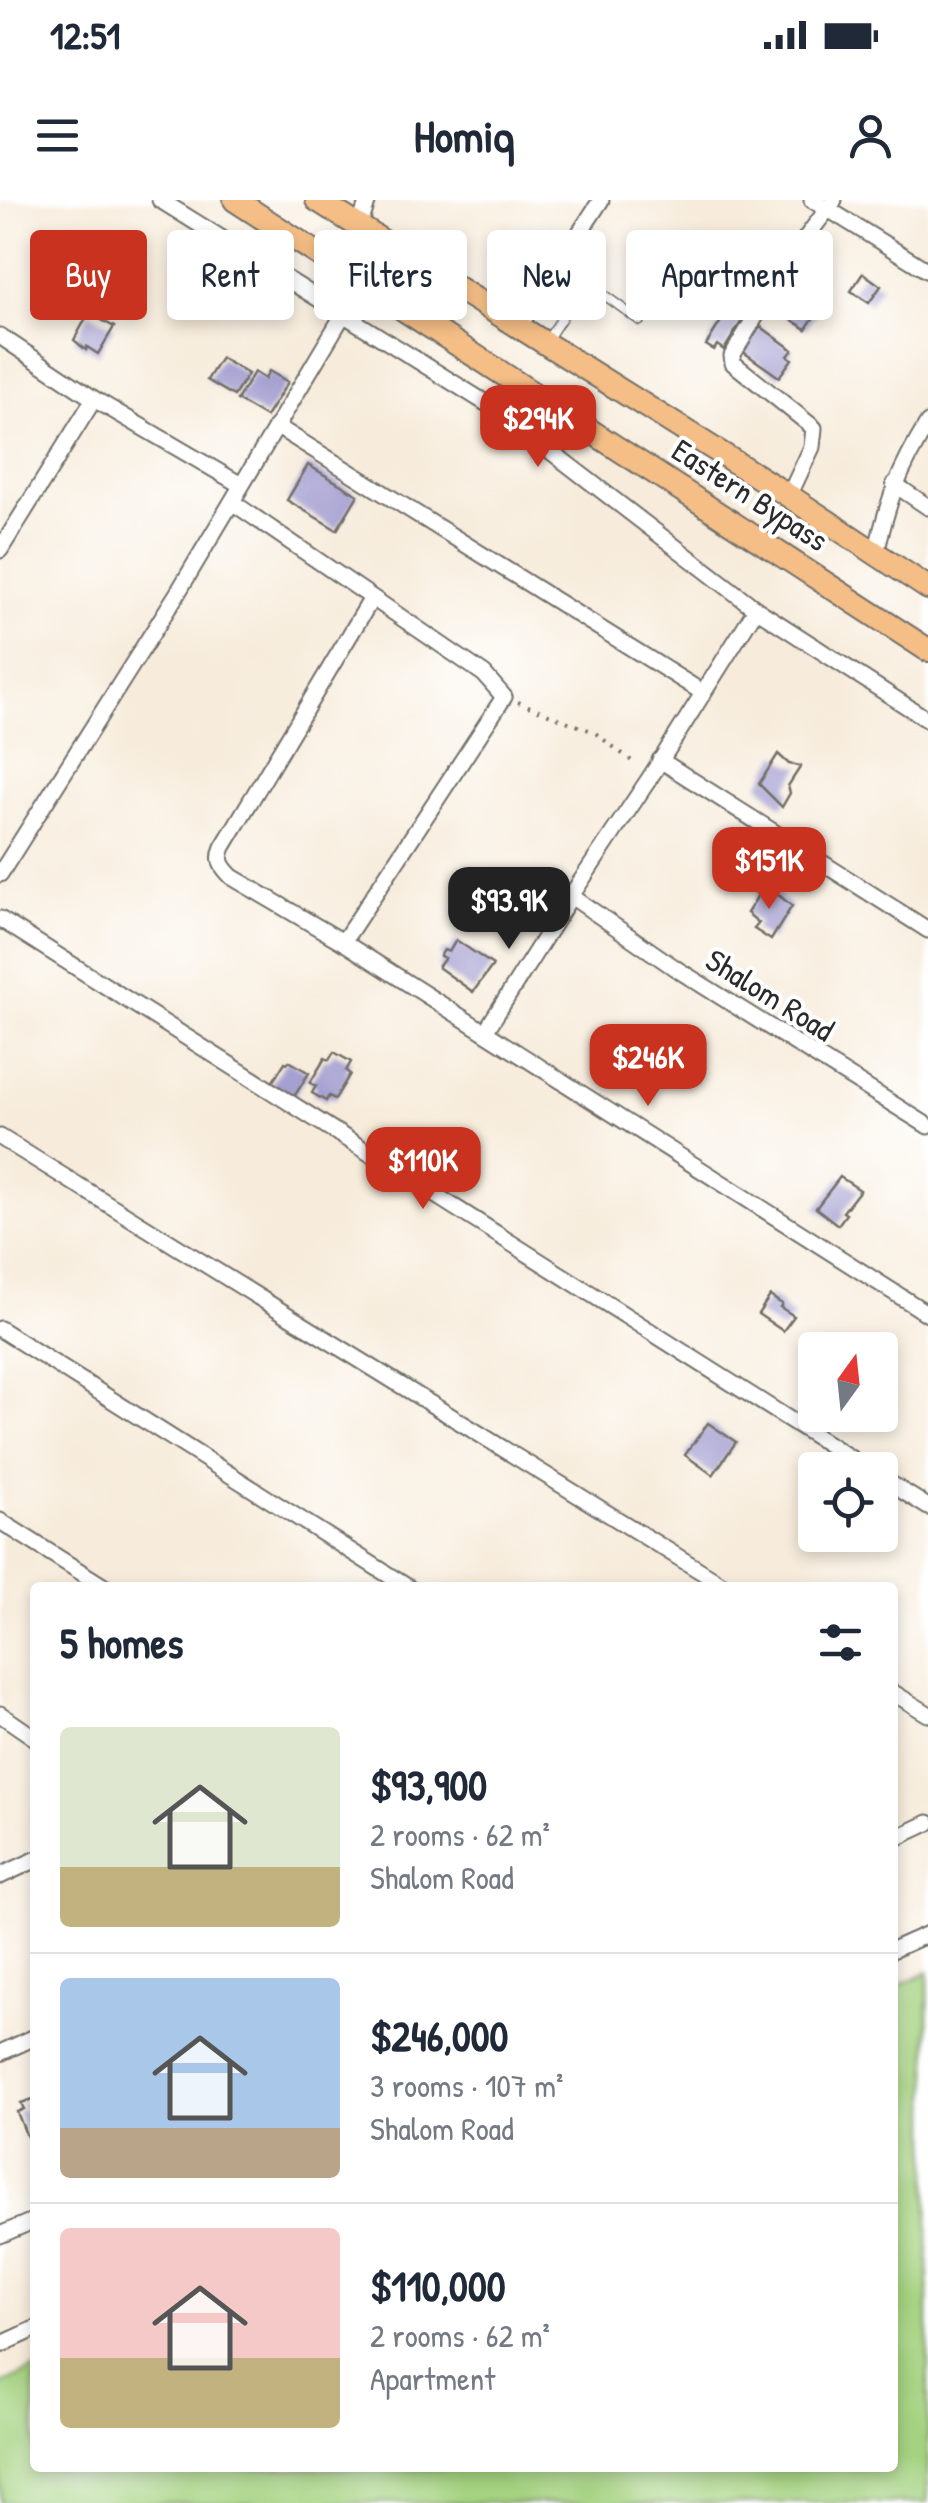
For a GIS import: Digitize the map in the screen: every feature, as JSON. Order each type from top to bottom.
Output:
[{"type":"main road","name":"Eastern Bypass","points":[[235,200],[314,252]]},
{"type":"main road","name":"Eastern Bypass","points":[[317,200],[789,496],[928,588]]},
{"type":"main road","name":"Eastern Bypass","points":[[419,320],[928,650]]},
{"type":"street","points":[[160,200],[314,297]]},
{"type":"street","points":[[359,227],[368,200]]},
{"type":"street","points":[[518,328],[601,200]]},
{"type":"street","points":[[812,200],[831,205],[928,272]]},
{"type":"street","points":[[789,496],[812,447],[814,428],[738,368],[732,356],[809,233],[831,205]]},
{"type":"street","points":[[0,874],[168,609],[339,320]]},
{"type":"street","points":[[350,320],[497,410],[756,608],[928,720]]},
{"type":"street","points":[[0,336],[94,399],[240,485]]},
{"type":"street","points":[[0,550],[94,399]]},
{"type":"street","points":[[876,554],[894,484],[928,423]]},
{"type":"street","points":[[276,426],[702,692]]},
{"type":"street","points":[[894,484],[928,507]]},
{"type":"street","points":[[232,502],[484,674],[504,697],[343,942]]},
{"type":"street","points":[[372,598],[220,854],[223,868],[928,1314]]},
{"type":"street","points":[[484,1032],[756,608]]},
{"type":"street","points":[[660,760],[928,930]]},
{"type":"street","name":"Shalom Road","points":[[571,896],[675,968],[928,1126]]},
{"type":"street","points":[[0,919],[841,1452]]},
{"type":"street","points":[[0,1137],[718,1582]]},
{"type":"street","points":[[0,1328],[400,1582]]},
{"type":"street","points":[[898,1488],[928,1507]]},
{"type":"street","points":[[0,1521],[97,1582]]},
{"type":"street","points":[[898,1696],[928,1714]]},
{"type":"street","points":[[0,1714],[30,1735]]},
{"type":"street","points":[[898,1837],[928,1823]]},
{"type":"street","points":[[0,1876],[30,1862]]},
{"type":"street","points":[[898,1947],[928,1934]]},
{"type":"street","points":[[0,2053],[30,2040]]},
{"type":"street","points":[[0,2235],[30,2222]]},
{"type":"street","points":[[0,2345],[30,2332]]},
{"type":"lane","points":[[544,344],[582,290],[596,289],[640,322]]},
{"type":"path","points":[[504,697],[594,732],[651,776]]},
{"type":"green space","points":[[928,1972],[928,2503],[0,2503],[0,2385],[30,2371],[30,2472],[898,2472],[898,1986]]},
{"type":"building","points":[[863,273],[881,286],[869,303],[851,291]]},
{"type":"building","points":[[85,320],[102,320],[114,327],[98,354],[74,340]]},
{"type":"building","points":[[742,320],[724,350],[717,345],[714,350],[706,345],[721,321]]},
{"type":"building","points":[[792,320],[812,320],[806,329]]},
{"type":"building","points":[[760,326],[793,350],[788,356],[792,359],[779,377],[742,351]]},
{"type":"building","points":[[221,358],[248,374],[234,396],[207,380]]},
{"type":"building","points":[[269,371],[288,382],[266,417],[237,400],[254,372],[265,379]]},
{"type":"building","points":[[308,465],[358,495],[337,530],[287,500]]},
{"type":"building","points":[[778,754],[789,764],[801,766],[788,786],[790,793],[782,807],[759,784]]},
{"type":"building","points":[[765,884],[792,906],[771,940],[754,929],[759,923],[747,913]]},
{"type":"building","points":[[456,940],[493,965],[473,992],[438,967],[445,958],[440,956],[444,950],[449,952]]},
{"type":"building","points":[[334,1052],[351,1062],[346,1071],[350,1074],[335,1099],[329,1096],[326,1101],[312,1093],[316,1086],[310,1083],[325,1058],[329,1060]]},
{"type":"building","points":[[289,1061],[309,1073],[292,1100],[270,1086]]},
{"type":"building","points":[[840,1177],[860,1190],[838,1225],[816,1208]]},
{"type":"building","points":[[770,1296],[794,1316],[783,1331],[758,1314]]},
{"type":"building","points":[[708,1423],[736,1442],[713,1475],[685,1455]]},
{"type":"building","points":[[30,2100],[27,2137],[17,2112],[24,2109],[21,2103]]}]
